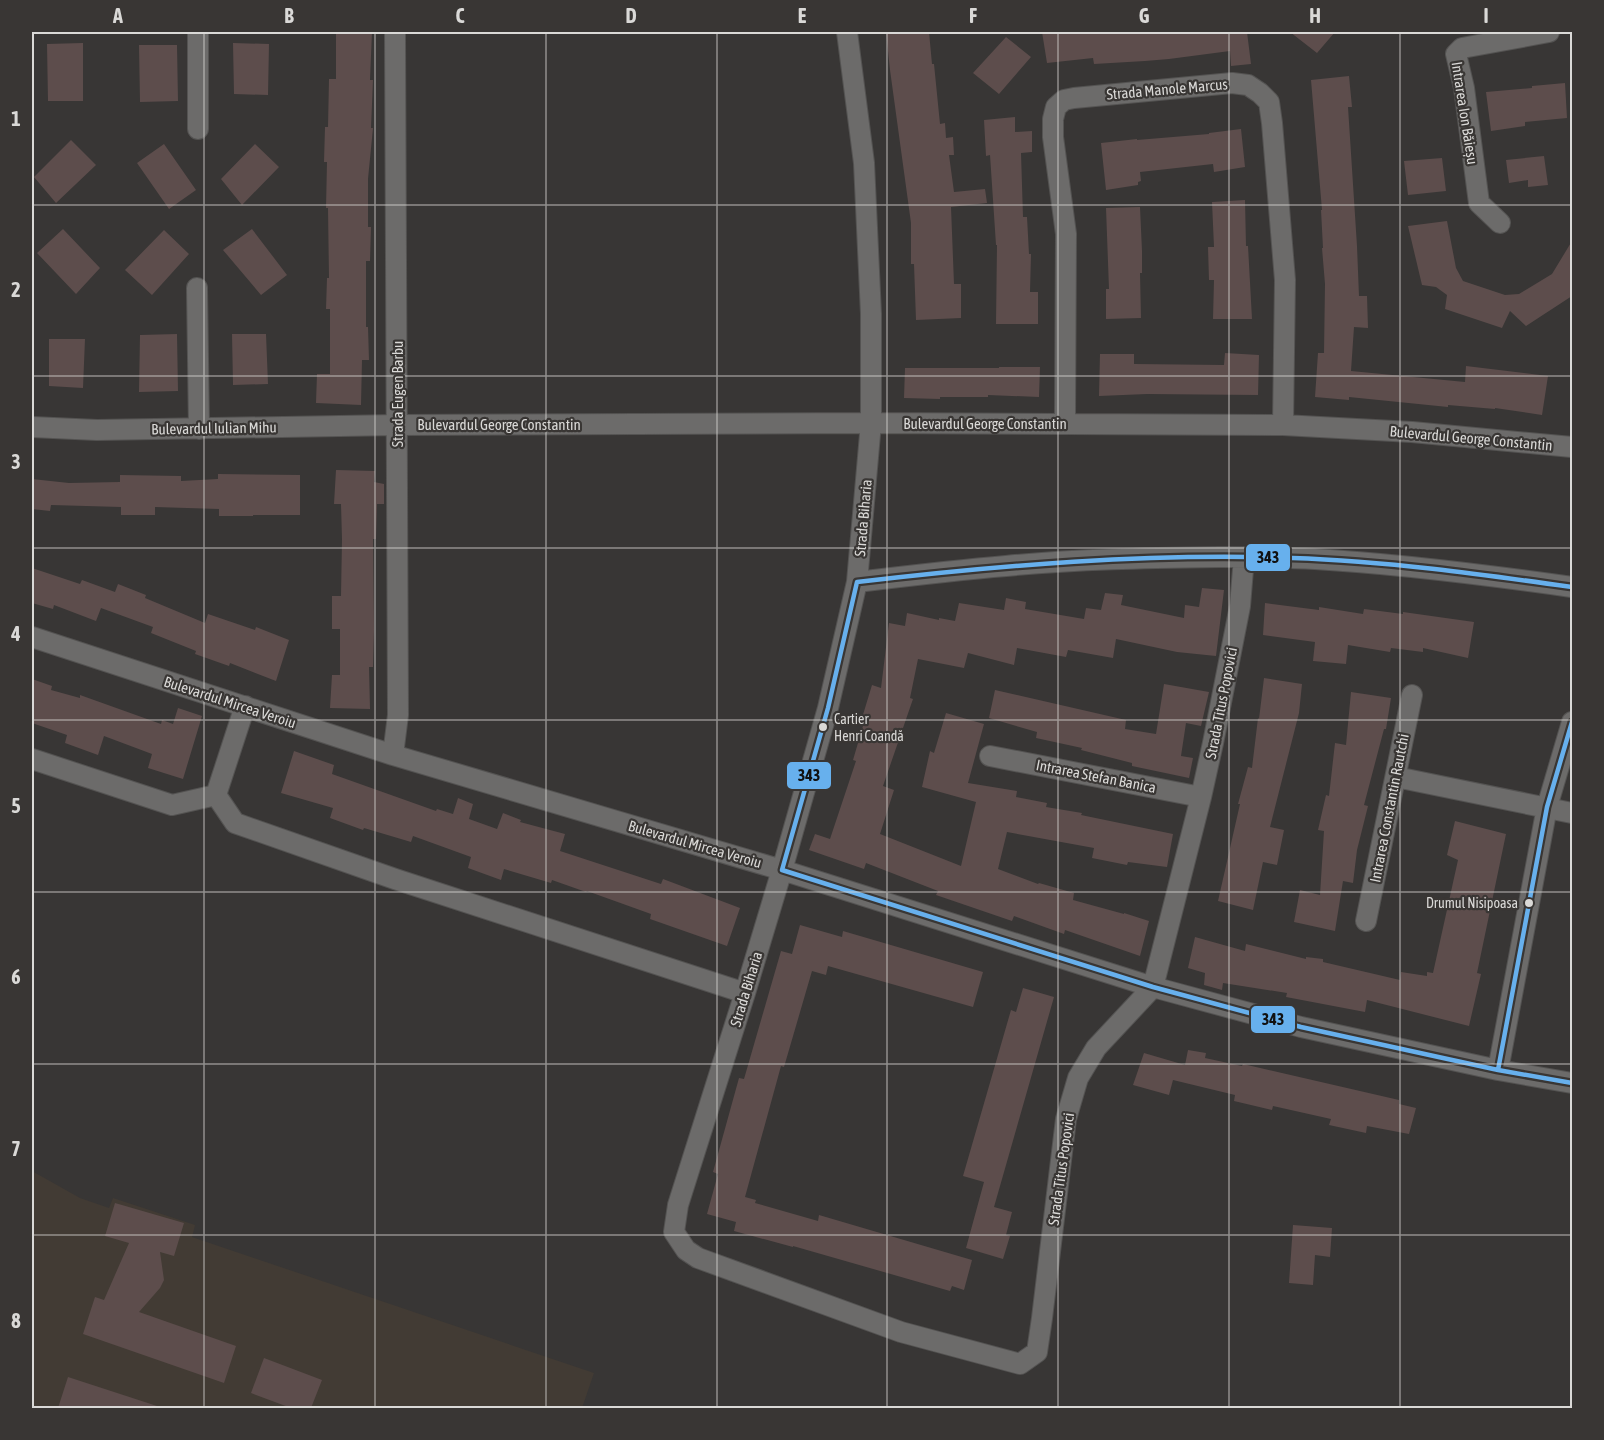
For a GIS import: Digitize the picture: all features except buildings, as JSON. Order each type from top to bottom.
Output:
[{"type":"street","points":[[198,32],[198,129]]},
{"type":"street","name":"Strada Eugen Barbu","points":[[393,755],[399,715],[395,32]]},
{"type":"street","name":"Strada Biharia","points":[[674,1232],[678,1205],[745,993],[828,708],[857,582],[872,423],[871,314],[864,163],[847,32]]},
{"type":"street","name":"Intrarea Ion Băieșu","points":[[1500,223],[1479,203],[1464,88],[1456,54],[1462,48],[1549,32]]},
{"type":"street","name":"Strada Manole Marcus","points":[[1065,424],[1066,234],[1053,137],[1056,107],[1064,100],[1074,98],[1232,83],[1248,84],[1269,102],[1285,280],[1283,425]]},
{"type":"street","points":[[197,288],[199,429]]},
{"type":"street","name":"Bulevardul George Constantin","points":[[397,425],[872,423],[1283,425],[1412,432],[1572,447]]},
{"type":"street","name":"Bulevardul Iulian Mihu","points":[[32,427],[97,430],[397,425]]},
{"type":"street","points":[[857,582],[1069,561],[1244,557],[1314,558],[1391,565],[1572,587]]},
{"type":"street","name":"Strada Titus Popovici","points":[[674,1232],[686,1250],[698,1258],[902,1332],[1020,1364],[1037,1352],[1066,1119],[1078,1078],[1096,1048],[1153,987],[1201,797],[1240,606],[1244,557]]},
{"type":"street","name":"Bulevardul Mircea Veroiu","points":[[32,637],[393,755],[782,870],[1153,987],[1301,1027],[1498,1070],[1572,1083]]},
{"type":"street","name":"Intrarea Constantin Rautchi","points":[[1366,921],[1412,695]]},
{"type":"street","points":[[216,795],[245,706]]},
{"type":"street","points":[[1498,1070],[1547,807],[1572,722]]},
{"type":"street","name":"Intrarea Stefan Banica","points":[[990,756],[1201,797]]},
{"type":"street","points":[[32,759],[172,805],[216,795]]},
{"type":"street","points":[[1396,777],[1572,813]]},
{"type":"street","points":[[216,795],[235,823],[395,879],[745,993]]},
{"type":"shaded area","points":[[32,1171],[80,1198],[109,1208],[113,1198],[195,1225],[192,1237],[594,1373],[582,1408],[32,1408]]},
{"type":"transit line","name":"343","points":[[1572,587],[1397,565],[1237,557],[1074,562],[965,570],[857,582],[828,708],[782,870],[1153,987],[1301,1027],[1498,1070],[1572,1083]]},
{"type":"transit line","name":"343","points":[[1498,1070],[1547,807],[1572,722]]},
{"type":"place","name":"Cartier Henri Coandă","points":[[823,727]]},
{"type":"place","name":"Drumul Nisipoasa","points":[[1529,903]]}]
